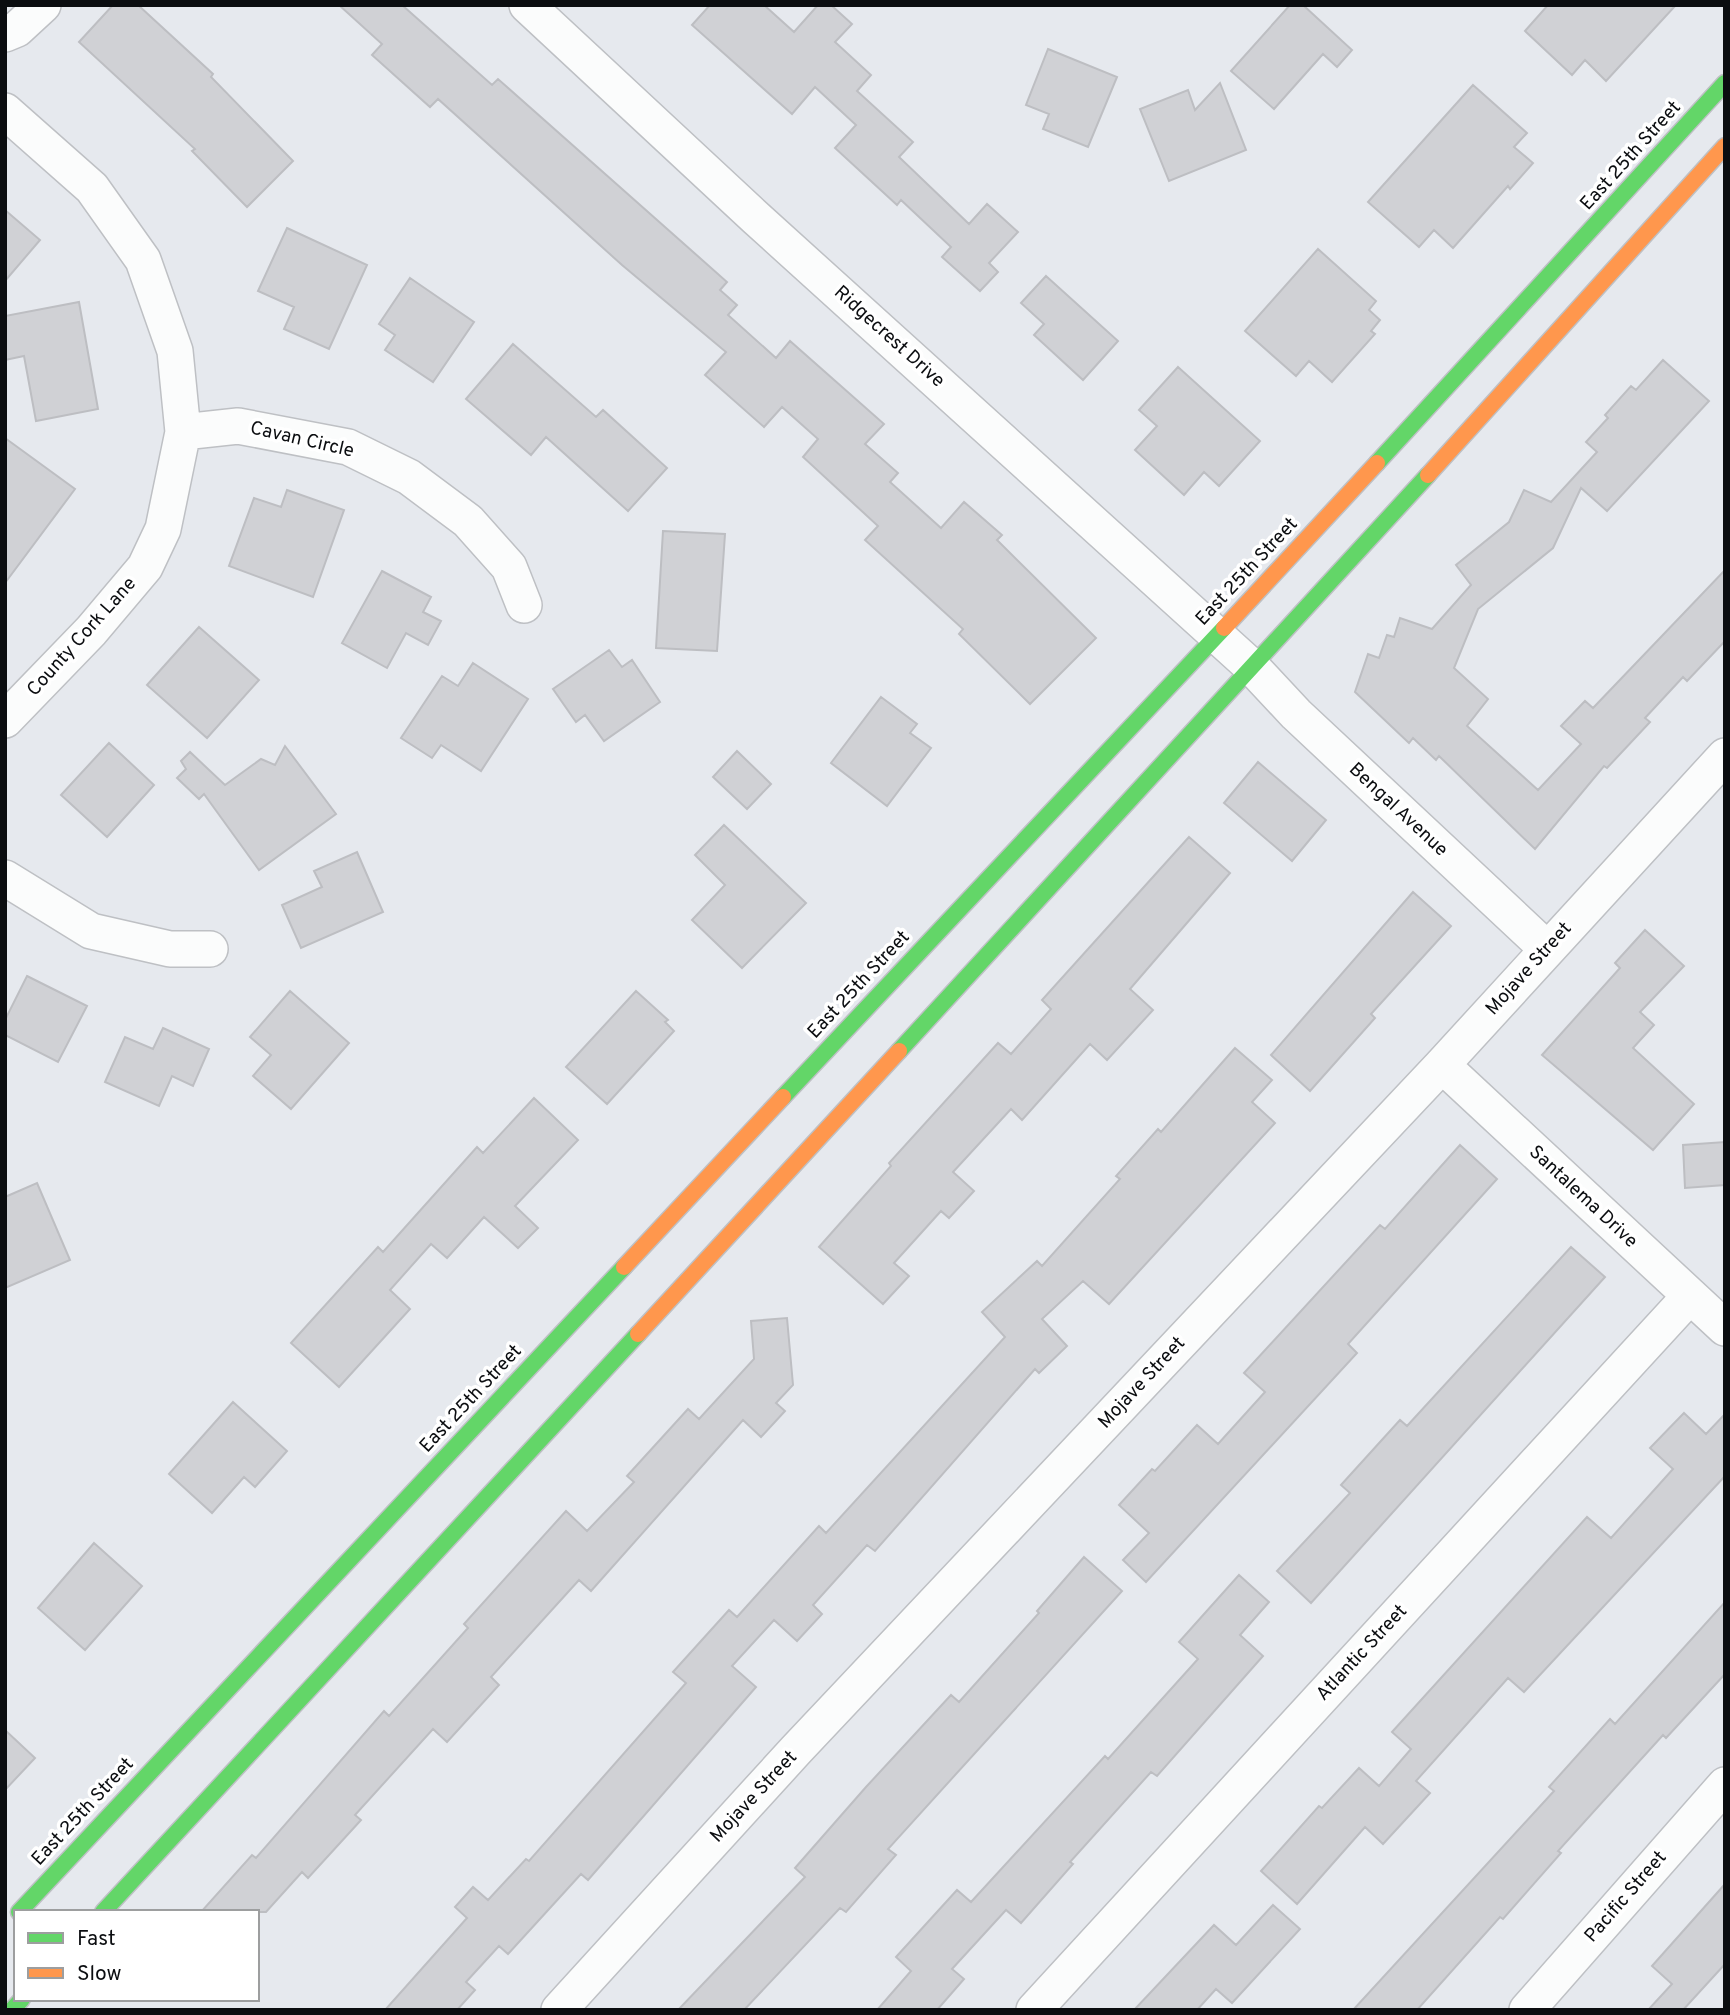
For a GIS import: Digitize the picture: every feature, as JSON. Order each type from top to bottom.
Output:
[{"type":"street","points":[[5,34],[17,29],[43,5]]},
{"type":"street","name":"Ridgecrest Drive","points":[[546,11],[755,218],[1253,667]]},
{"type":"street","name":"East 25th Street","points":[[20,1910],[1217,635],[1570,255],[1725,83]]},
{"type":"street","name":"County Cork Lane","points":[[5,111],[92,188],[143,260],[175,351],[183,432],[163,529],[145,567],[91,631],[5,720]]},
{"type":"street","points":[[105,1910],[1253,667],[1725,146]]},
{"type":"street","name":"Cavan Circle","points":[[183,432],[238,426],[348,447],[409,477],[468,520],[509,567],[524,605]]},
{"type":"street","name":"Bengal Avenue","points":[[1253,667],[1296,714],[1547,949]]},
{"type":"street","name":"Mojave Street","points":[[559,2010],[806,1740],[1442,1065],[1547,949],[1719,776]]},
{"type":"street","points":[[5,878],[91,931],[170,949],[209,949]]},
{"type":"street","name":"Santalema Drive","points":[[1442,1065],[1725,1328]]},
{"type":"street","name":"Atlantic Street","points":[[1034,2010],[1689,1297]]},
{"type":"street","name":"Pacific Street","points":[[1527,2010],[1725,1785]]},
{"type":"building","points":[[113,5],[138,5],[213,74],[211,77],[293,161],[247,207],[192,151],[195,149],[79,42]]},
{"type":"building","points":[[339,5],[402,5],[492,85],[498,79],[727,282],[720,290],[737,305],[728,315],[776,358],[790,341],[884,424],[865,444],[898,473],[890,482],[941,528],[964,502],[1002,535],[997,540],[1096,638],[1030,704],[959,634],[963,629],[865,540],[878,526],[803,457],[818,439],[782,407],[764,427],[705,375],[726,352],[622,265],[438,99],[430,107],[372,55],[382,44]]},
{"type":"building","points":[[710,5],[764,5],[794,32],[818,5],[831,5],[852,24],[835,42],[871,75],[857,91],[913,142],[899,157],[969,224],[987,204],[1018,232],[989,263],[998,272],[980,291],[942,257],[951,247],[901,200],[897,205],[835,148],[856,125],[815,87],[792,114],[692,25]]},
{"type":"building","points":[[1290,5],[1303,5],[1352,50],[1337,67],[1323,54],[1274,109],[1231,71]]},
{"type":"building","points":[[1548,5],[1676,5],[1606,81],[1585,60],[1572,75],[1525,31]]},
{"type":"building","points":[[1048,49],[1117,77],[1088,147],[1043,129],[1049,114],[1026,105]]},
{"type":"building","points":[[1220,83],[1246,150],[1169,181],[1140,109],[1188,90],[1195,110]]},
{"type":"building","points":[[1473,85],[1527,133],[1514,147],[1533,163],[1510,189],[1508,186],[1453,248],[1434,230],[1419,247],[1368,202]]},
{"type":"building","points":[[5,210],[40,240],[5,281]]},
{"type":"building","points":[[287,228],[367,265],[329,349],[284,329],[294,307],[258,291]]},
{"type":"building","points":[[1318,249],[1376,301],[1369,310],[1380,320],[1371,331],[1375,334],[1332,382],[1309,361],[1296,376],[1245,331]]},
{"type":"building","points":[[1046,276],[1118,341],[1083,380],[1034,335],[1044,324],[1021,303]]},
{"type":"building","points":[[410,278],[474,322],[433,382],[385,350],[395,335],[379,324]]},
{"type":"building","points":[[79,302],[98,409],[36,421],[24,356],[5,360],[5,316]]},
{"type":"building","points":[[513,344],[596,417],[603,410],[667,468],[628,511],[546,437],[531,455],[466,399]]},
{"type":"building","points":[[1663,360],[1709,401],[1607,511],[1581,488],[1553,548],[1478,609],[1454,668],[1488,699],[1467,726],[1538,790],[1581,744],[1561,726],[1585,701],[1593,708],[1725,570],[1725,641],[1687,681],[1683,677],[1645,718],[1650,722],[1607,768],[1604,766],[1535,849],[1439,756],[1436,760],[1413,738],[1409,743],[1355,692],[1368,654],[1379,658],[1387,635],[1394,637],[1400,618],[1432,629],[1471,585],[1456,565],[1509,522],[1524,490],[1551,502],[1597,452],[1586,442],[1608,418],[1605,415],[1631,386],[1636,390]]},
{"type":"building","points":[[1178,367],[1260,441],[1219,486],[1204,472],[1184,495],[1135,450],[1157,426],[1139,410]]},
{"type":"building","points":[[5,438],[75,489],[5,583]]},
{"type":"building","points":[[287,490],[344,510],[313,597],[229,566],[254,498],[281,507]]},
{"type":"building","points":[[663,531],[725,534],[717,651],[656,648]]},
{"type":"building","points":[[382,571],[431,597],[423,612],[441,621],[428,645],[406,633],[387,668],[342,643]]},
{"type":"building","points":[[199,627],[259,680],[207,738],[147,685]]},
{"type":"building","points":[[609,650],[622,667],[632,660],[660,702],[604,741],[585,715],[576,722],[553,689]]},
{"type":"building","points":[[473,663],[528,699],[481,771],[441,745],[432,758],[401,738],[442,676],[458,686]]},
{"type":"building","points":[[881,697],[917,724],[910,733],[931,748],[887,806],[831,763]]},
{"type":"building","points":[[109,743],[154,785],[107,837],[61,795]]},
{"type":"building","points":[[285,746],[336,814],[259,870],[204,794],[199,799],[177,778],[186,769],[181,761],[190,752],[225,785],[261,759],[275,765]]},
{"type":"building","points":[[737,751],[771,784],[747,809],[713,777]]},
{"type":"building","points":[[1258,762],[1326,820],[1292,861],[1224,803]]},
{"type":"building","points":[[724,825],[806,903],[742,968],[692,920],[725,885],[695,855]]},
{"type":"building","points":[[1189,837],[1230,873],[1130,989],[1153,1010],[1107,1060],[1090,1044],[1022,1120],[1011,1109],[953,1172],[974,1191],[949,1218],[941,1211],[894,1263],[909,1276],[883,1304],[819,1247],[891,1166],[889,1163],[998,1043],[1011,1054],[1051,1009],[1042,1000]]},
{"type":"building","points":[[357,852],[383,912],[301,948],[282,905],[322,887],[314,871]]},
{"type":"building","points":[[1413,892],[1451,926],[1371,1014],[1375,1018],[1310,1091],[1271,1055]]},
{"type":"building","points":[[1645,930],[1684,966],[1640,1012],[1654,1025],[1633,1048],[1694,1104],[1653,1150],[1542,1055],[1620,968],[1615,963]]},
{"type":"building","points":[[27,976],[87,1006],[58,1062],[5,1035],[5,1020]]},
{"type":"building","points":[[290,991],[349,1043],[291,1109],[253,1076],[271,1055],[250,1037]]},
{"type":"building","points":[[636,991],[668,1020],[665,1022],[674,1031],[607,1104],[566,1067]]},
{"type":"building","points":[[163,1028],[209,1049],[193,1086],[172,1076],[159,1106],[105,1082],[125,1037],[153,1049]]},
{"type":"building","points":[[1235,1048],[1272,1080],[1252,1102],[1275,1123],[1109,1304],[1083,1281],[1042,1319],[1067,1346],[1039,1373],[1035,1369],[875,1551],[867,1545],[813,1605],[822,1614],[797,1641],[774,1620],[732,1666],[756,1687],[588,1880],[581,1874],[508,1954],[499,1946],[466,1982],[475,1990],[457,2010],[385,2010],[467,1918],[455,1907],[473,1887],[488,1900],[526,1859],[529,1861],[686,1683],[673,1672],[729,1610],[737,1617],[819,1526],[826,1533],[1005,1337],[982,1312],[1037,1261],[1042,1266],[1120,1179],[1116,1176],[1158,1129],[1161,1132]]},
{"type":"building","points":[[534,1098],[578,1140],[515,1206],[538,1228],[518,1248],[484,1217],[447,1258],[431,1244],[390,1290],[410,1309],[339,1387],[291,1343],[378,1247],[383,1252],[477,1147],[483,1153]]},
{"type":"building","points":[[1725,1142],[1725,1185],[1685,1188],[1683,1145]]},
{"type":"building","points":[[1460,1145],[1497,1179],[1348,1344],[1357,1353],[1146,1582],[1123,1560],[1149,1533],[1119,1505],[1197,1425],[1218,1444],[1265,1392],[1244,1373],[1380,1225],[1385,1229]]},
{"type":"building","points":[[37,1183],[70,1260],[5,1288],[5,1197]]},
{"type":"building","points":[[1571,1247],[1605,1277],[1311,1603],[1277,1571],[1350,1493],[1341,1485],[1400,1420],[1407,1426]]},
{"type":"building","points":[[787,1318],[793,1385],[776,1403],[785,1411],[761,1437],[743,1420],[591,1591],[579,1580],[491,1677],[499,1685],[447,1742],[433,1729],[355,1815],[361,1820],[308,1878],[302,1872],[266,1912],[203,1910],[252,1855],[256,1858],[384,1711],[389,1716],[468,1628],[464,1624],[566,1511],[587,1531],[634,1482],[627,1476],[688,1409],[699,1419],[754,1359],[751,1321]]},
{"type":"building","points":[[233,1402],[287,1451],[255,1487],[244,1477],[212,1513],[169,1474]]},
{"type":"building","points":[[1684,1413],[1706,1434],[1725,1414],[1725,1476],[1524,1692],[1508,1678],[1416,1781],[1430,1793],[1383,1844],[1365,1827],[1297,1904],[1261,1871],[1319,1806],[1322,1808],[1359,1768],[1379,1786],[1411,1749],[1392,1732],[1587,1517],[1611,1538],[1673,1469],[1650,1448]]},
{"type":"building","points":[[94,1543],[142,1586],[85,1650],[38,1608]]},
{"type":"building","points":[[1084,1557],[1122,1591],[888,1849],[896,1855],[846,1912],[840,1908],[744,2010],[678,2010],[805,1877],[795,1868],[866,1787],[951,1695],[959,1702],[1039,1613],[1037,1611]]},
{"type":"building","points":[[1239,1575],[1269,1602],[1240,1635],[1263,1656],[1157,1776],[1151,1772],[1070,1862],[1073,1864],[1021,1923],[1006,1910],[952,1969],[964,1979],[937,2010],[877,2010],[911,1971],[896,1957],[957,1890],[971,1902],[1105,1756],[1108,1759],[1198,1659],[1179,1642]]},
{"type":"building","points":[[1725,1602],[1725,1674],[1666,1738],[1663,1735],[1558,1851],[1561,1853],[1503,1919],[1500,1917],[1417,2010],[1353,2010],[1554,1791],[1549,1787],[1610,1719],[1615,1724]]},
{"type":"building","points":[[5,1730],[35,1758],[5,1790]]},
{"type":"building","points":[[1725,1884],[1725,1964],[1683,2010],[1648,2010],[1672,1984],[1652,1966]]},
{"type":"building","points":[[1273,1905],[1300,1929],[1232,2003],[1216,1989],[1197,2010],[1134,2010],[1214,1925],[1236,1945]]},
{"type":"traffic: fast","points":[[1377,463],[1725,83]]},
{"type":"traffic: fast","points":[[899,1051],[1428,475]]},
{"type":"traffic: fast","points":[[783,1097],[1224,628]]},
{"type":"traffic: fast","points":[[21,1910],[624,1267]]},
{"type":"traffic: fast","points":[[105,1910],[638,1334]]},
{"type":"traffic: fast","points":[[12,2010],[20,2001]]},
{"type":"traffic: slow","points":[[1428,475],[1725,146]]},
{"type":"traffic: slow","points":[[1224,628],[1377,463]]},
{"type":"traffic: slow","points":[[638,1334],[899,1051]]},
{"type":"traffic: slow","points":[[624,1267],[783,1097]]}]
